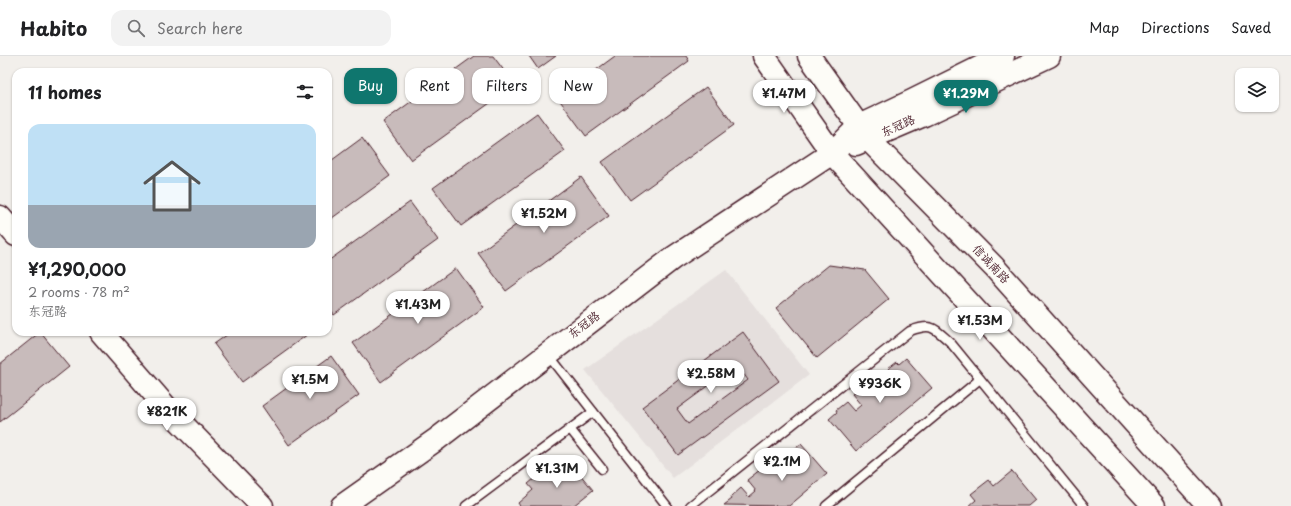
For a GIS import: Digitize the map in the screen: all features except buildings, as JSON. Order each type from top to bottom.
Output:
[{"type":"main road","points":[[764,56],[832,153],[1154,506]]},
{"type":"main road","name":"信诚南路","points":[[809,56],[864,133],[994,267],[1209,506]]},
{"type":"main road","name":"东冠路","points":[[342,506],[437,439],[673,258],[912,102],[1002,56]]},
{"type":"main road","name":"东冠路","points":[[864,133],[1050,56]]},
{"type":"main road","points":[[0,217],[12,230]]},
{"type":"main road","points":[[104,336],[166,407],[262,506]]},
{"type":"lane","points":[[690,506],[910,331],[924,326],[936,329],[950,342],[1081,505]]},
{"type":"lane","points":[[547,354],[667,506]]},
{"type":"lane","points":[[826,506],[980,379]]},
{"type":"lane","points":[[466,506],[593,412]]},
{"type":"lane","points":[[570,429],[602,469]]},
{"type":"shaded area","points":[[726,270],[809,375],[673,478],[585,370]]}]
